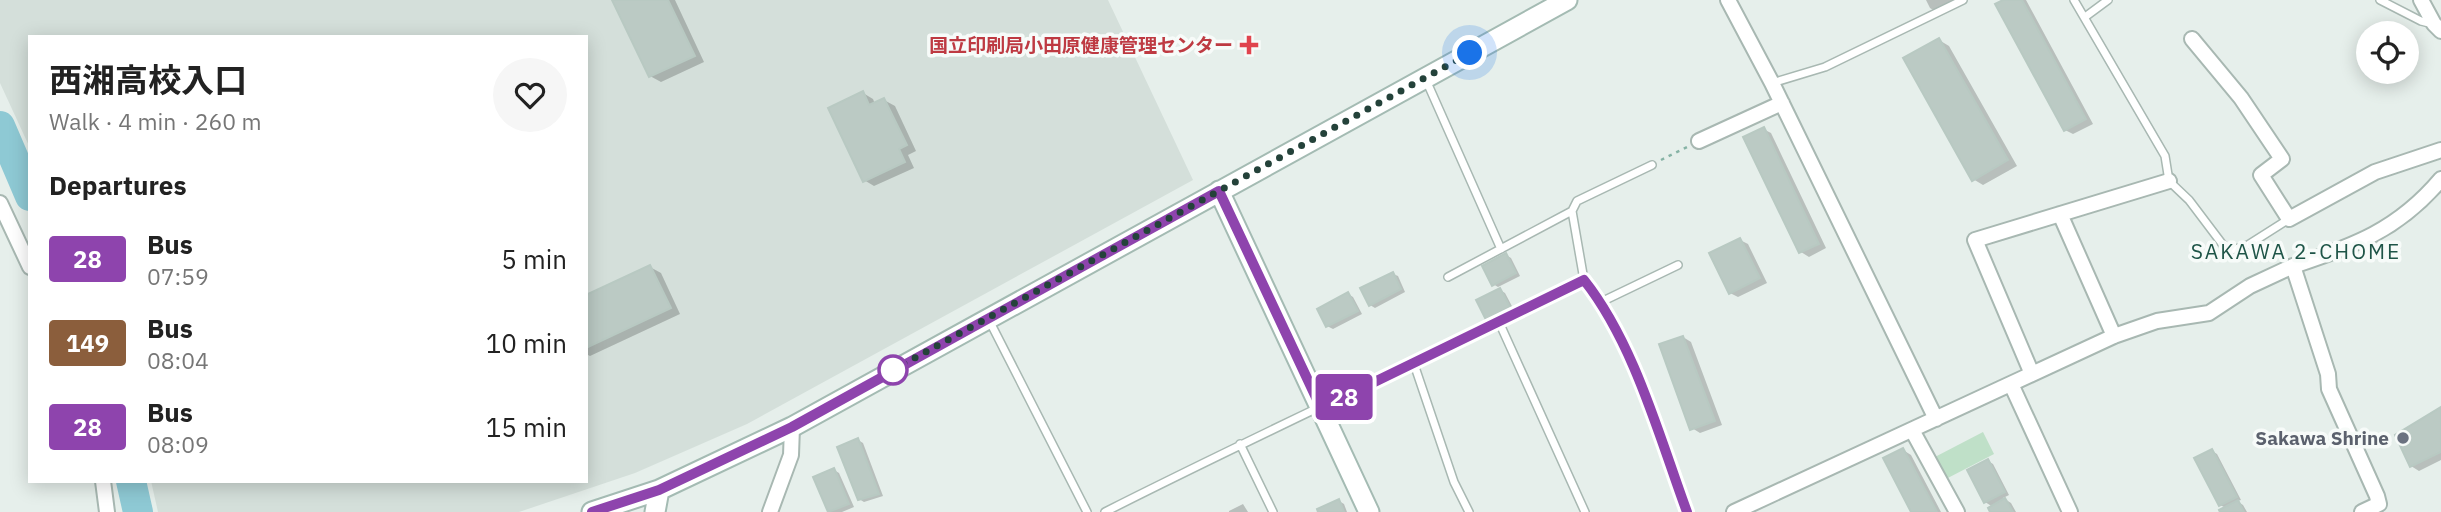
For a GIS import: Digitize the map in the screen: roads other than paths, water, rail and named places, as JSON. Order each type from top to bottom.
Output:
[{"type":"street","points":[[1728,0],[1782,103],[1936,419]]},
{"type":"street","points":[[2421,0],[2437,27]]},
{"type":"street","points":[[592,512],[659,490],[792,427],[1562,1]]},
{"type":"street","points":[[2192,39],[2241,98],[2282,159],[2261,175],[2289,219],[2375,172],[2441,150]]},
{"type":"street","points":[[1699,141],[1782,103]]},
{"type":"street","points":[[1734,512],[1765,506],[1912,429],[2114,336],[2157,321],[2209,313],[2250,286],[2362,242],[2392,225],[2425,198],[2441,179]]},
{"type":"street","points":[[2032,374],[1975,240],[2169,181]]},
{"type":"street","points":[[1219,191],[1369,512]]},
{"type":"street","points":[[0,203],[28,263]]},
{"type":"street","points":[[2060,214],[2114,336]]},
{"type":"street","points":[[2293,267],[2328,374],[2329,389],[2377,496],[2379,504],[2362,512]]},
{"type":"street","points":[[2011,384],[2070,512]]},
{"type":"street","points":[[771,512],[791,456],[792,427]]},
{"type":"street","points":[[1912,429],[1957,512]]},
{"type":"street","points":[[103,483],[107,512]]},
{"type":"street","points":[[655,512],[659,490]]},
{"type":"lane","points":[[1772,83],[1825,67],[1964,0]]},
{"type":"lane","points":[[2074,0],[2165,156],[2169,181],[2189,200],[2223,245],[2232,250],[2248,245],[2289,219]]},
{"type":"lane","points":[[2085,17],[2108,0]]},
{"type":"lane","points":[[2380,0],[2437,27]]},
{"type":"lane","points":[[1425,78],[1501,249]]},
{"type":"lane","points":[[1448,277],[1572,211],[1577,201],[1652,164]]},
{"type":"lane","points":[[1572,211],[1584,280],[1601,302],[1628,353],[1687,512]]},
{"type":"lane","points":[[1601,302],[1678,265]]},
{"type":"lane","points":[[1105,512],[1240,444],[1414,364],[1584,280]]},
{"type":"lane","points":[[988,318],[1087,512]]},
{"type":"lane","points":[[1499,322],[1584,512]]},
{"type":"lane","points":[[1414,364],[1454,482],[1469,512]]},
{"type":"lane","points":[[1240,444],[1273,512]]},
{"type":"waterway","points":[[0,126],[28,191]]},
{"type":"waterway","points":[[131,483],[138,512]]},
{"type":"place","name":"国立印刷局小田原健康管理センター","points":[[1249,45]]},
{"type":"place","name":"Sakawa Shrine","points":[[2403,438]]},
{"type":"district","name":"SAKAWA 2-CHOME","points":[[2296,252]]}]
